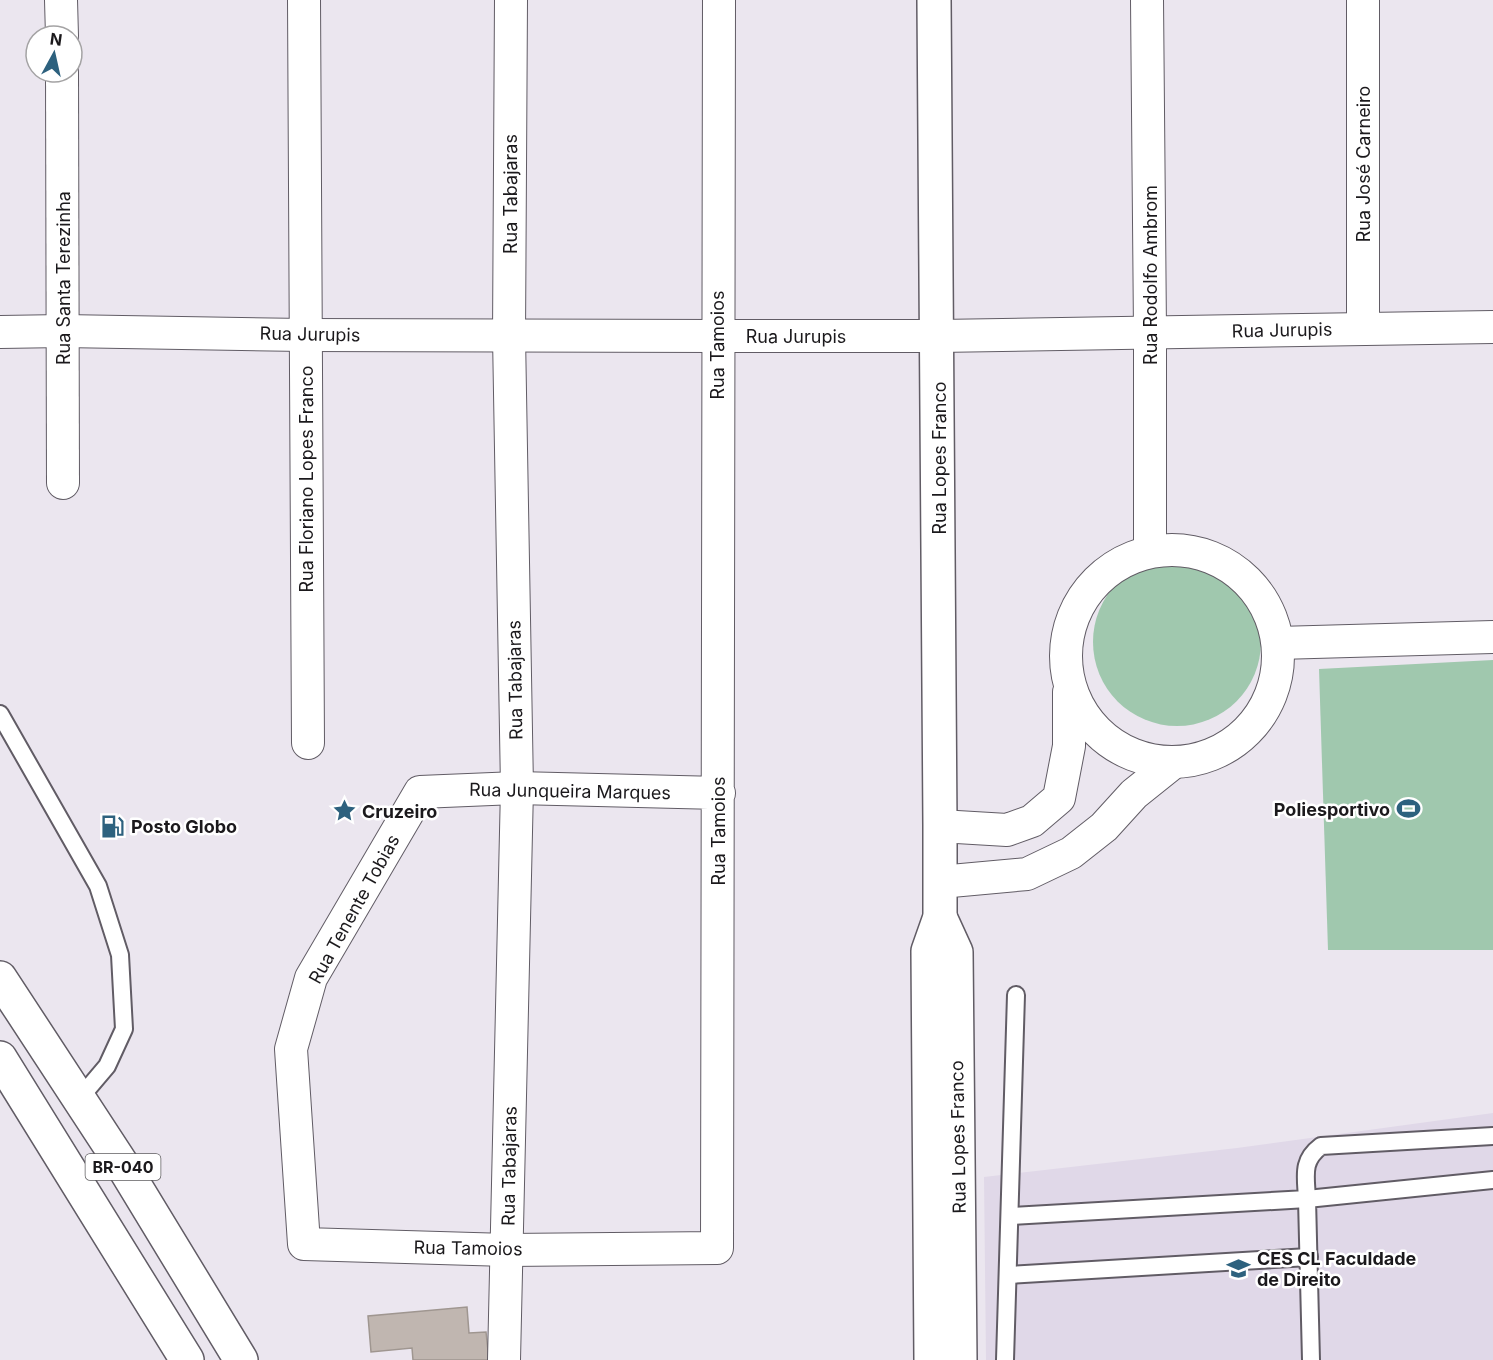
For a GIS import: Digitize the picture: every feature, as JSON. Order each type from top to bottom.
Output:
[{"type":"main road","name":"Rua Lopes Franco","points":[[931,1360],[928,951],[940,917],[938,336],[934,0]]},
{"type":"main road","name":"Rua Lopes Franco","points":[[940,917],[956,952],[960,1360]]},
{"type":"main road","name":"BR-040","points":[[0,978],[123,1166],[241,1360]]},
{"type":"main road","name":"BR-040","points":[[0,1058],[187,1360]]},
{"type":"street","points":[[62,0],[62,24]]},
{"type":"street","name":"Rua Floriano Lopes Franco","points":[[304,0],[308,743]]},
{"type":"street","name":"Rua Tabajaras","points":[[504,1360],[517,788],[509,336],[511,0]]},
{"type":"street","name":"Rua Tamoios","points":[[304,1244],[507,1250],[717,1248],[719,0]]},
{"type":"street","name":"Rua Rodolfo Ambrom","points":[[1147,0],[1149,551]]},
{"type":"street","name":"Rua José Carneiro","points":[[1363,0],[1363,329]]},
{"type":"street","name":"Rua Santa Terezinha","points":[[62,84],[63,483]]},
{"type":"street","name":"Rua Jurupis","points":[[0,332],[509,336],[938,336],[1493,327]]},
{"type":"street","points":[[940,826],[1007,830],[1032,821],[1059,798],[1069,746],[1069,685],[1064,651],[1072,616],[1090,586],[1117,564],[1149,551],[1185,550],[1219,560],[1248,580],[1268,610],[1278,643],[1276,678],[1263,711],[1240,738],[1209,755],[1174,762],[1140,757],[1108,741],[1084,717],[1069,685]]},
{"type":"street","points":[[1278,643],[1493,637]]},
{"type":"street","points":[[940,882],[1026,874],[1071,853],[1104,826],[1134,794],[1174,762]]},
{"type":"street","name":"Rua Junqueira Marques","points":[[420,792],[517,788],[719,793]]},
{"type":"street","name":"Rua Tenente Tobias","points":[[304,1244],[291,1049],[311,978],[420,792]]},
{"type":"lane","points":[[0,714],[98,886],[120,955],[124,1029],[108,1066],[79,1099]]},
{"type":"lane","points":[[1005,1360],[1016,995]]},
{"type":"lane","points":[[1311,1360],[1306,1162],[1313,1152],[1321,1146],[1493,1136]]},
{"type":"lane","points":[[1010,1216],[1306,1199],[1493,1180]]},
{"type":"lane","points":[[1008,1275],[1309,1257]]},
{"type":"shaded area","name":"CES CL Faculdade de Direito","points":[[1493,1113],[1493,1360],[986,1360],[984,1177],[1237,1148]]},
{"type":"green space","points":[[1177,558],[1193,559],[1209,564],[1237,582],[1255,610],[1260,626],[1260,658],[1255,674],[1237,702],[1209,720],[1193,725],[1177,726],[1161,725],[1145,720],[1117,702],[1099,674],[1094,658],[1093,642],[1094,626],[1099,610],[1117,582],[1145,564],[1161,559]]},
{"type":"green space","name":"Poliesportivo","points":[[1493,660],[1493,950],[1328,950],[1319,669]]},
{"type":"building","points":[[467,1307],[469,1333],[486,1332],[489,1360],[413,1360],[412,1348],[371,1352],[368,1316]]},
{"type":"place","name":"Poliesportivo","points":[[1408,809]]},
{"type":"place","name":"Cruzeiro","points":[[344,811]]},
{"type":"place","name":"Posto Globo","points":[[113,826]]},
{"type":"place","name":"CES CL Faculdade de Direito","points":[[1239,1268]]}]
